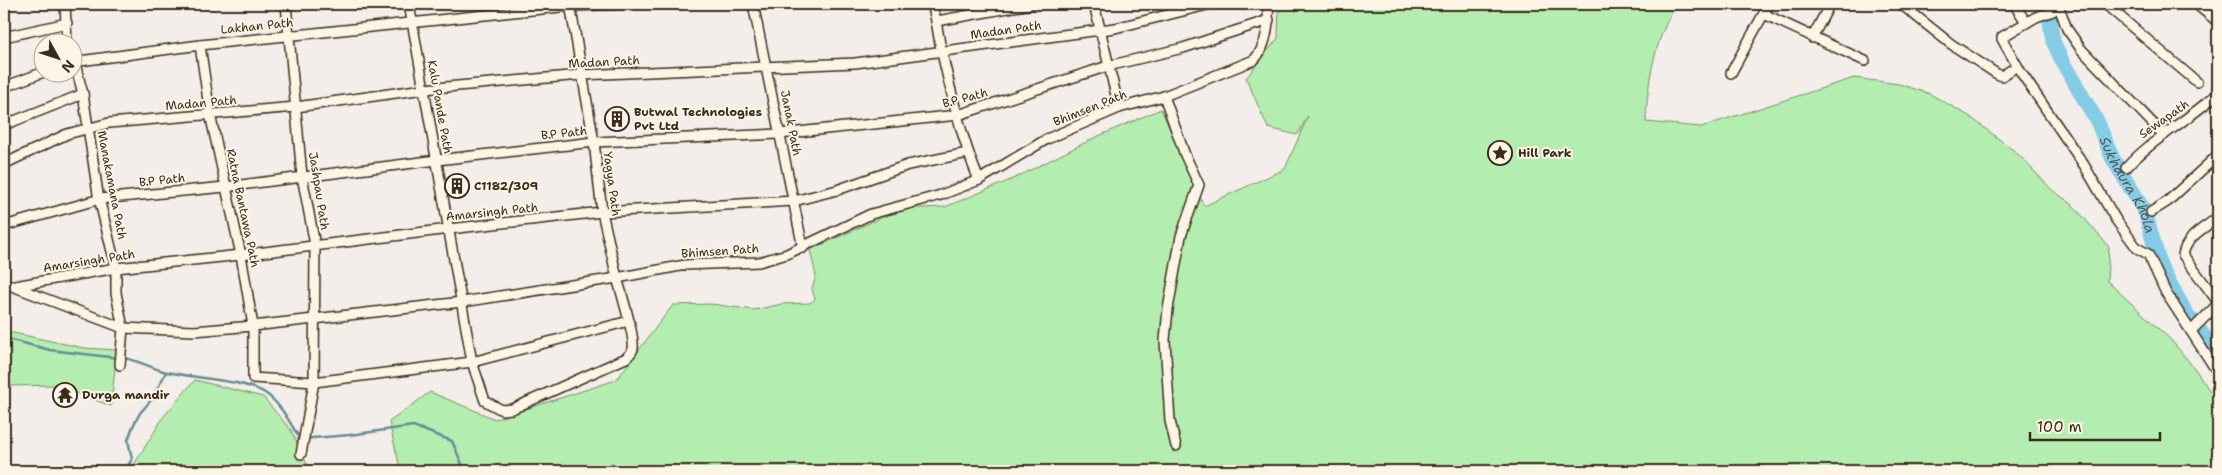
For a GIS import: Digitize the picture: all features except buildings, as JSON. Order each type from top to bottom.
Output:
[{"type":"street","points":[[65,4],[67,32]]},
{"type":"street","name":"Jashpau Path","points":[[286,4],[302,176],[315,245],[314,382],[301,454]]},
{"type":"street","name":"Kalu Pande Path","points":[[409,4],[472,362]]},
{"type":"street","name":"Lakhan Path","points":[[82,59],[570,5],[624,4]]},
{"type":"street","name":"Janak Path","points":[[753,4],[803,248]]},
{"type":"street","points":[[932,4],[937,21],[941,51],[958,116],[968,153],[979,180]]},
{"type":"street","points":[[937,21],[1031,4]]},
{"type":"street","points":[[1094,4],[1120,108]]},
{"type":"street","name":"Madan Path","points":[[4,164],[67,134],[109,123],[296,106],[424,89],[581,75],[855,63],[1115,28],[1210,4]]},
{"type":"street","name":"Bhimsen Path","points":[[4,283],[123,328],[194,331],[462,302],[617,278],[685,265],[759,262],[803,248],[871,214],[941,194],[979,180],[1048,139],[1120,108],[1164,96],[1254,60],[1261,52],[1269,20],[1268,4]]},
{"type":"street","points":[[1731,73],[1769,4]]},
{"type":"street","points":[[1812,38],[1830,4]]},
{"type":"street","points":[[1901,4],[1950,44],[1997,74],[2002,76],[2017,66]]},
{"type":"street","points":[[2014,4],[2026,22]]},
{"type":"street","points":[[2057,4],[2053,11],[2026,22],[2001,37],[2017,66],[2084,165],[2116,220],[2137,248],[2148,254],[2166,293],[2218,373]]},
{"type":"street","points":[[2057,4],[2067,30],[2081,49],[2164,135]]},
{"type":"street","points":[[2196,4],[2218,22]]},
{"type":"street","name":"Yagya Path","points":[[570,5],[594,142],[602,212],[617,278]]},
{"type":"street","points":[[2112,6],[2197,82]]},
{"type":"street","points":[[1764,14],[1812,38],[1865,61]]},
{"type":"street","name":"B.P Path","points":[[4,226],[100,199],[225,187],[437,160],[594,142],[779,134],[958,116],[1108,66],[1183,48],[1269,20]]},
{"type":"street","points":[[4,37],[67,23]]},
{"type":"street","name":"Ratna Bantawa Path","points":[[200,45],[210,114],[241,255],[252,326],[253,378],[314,382]]},
{"type":"street","points":[[4,87],[32,76]]},
{"type":"street","name":"Manakamana Path","points":[[79,82],[100,199],[116,268],[116,293],[123,328],[120,364]]},
{"type":"street","name":"Sewapath","points":[[2126,168],[2143,149],[2203,107],[2218,93]]},
{"type":"street","points":[[4,125],[83,94]]},
{"type":"street","points":[[1164,96],[1185,155],[1199,185],[1181,236],[1168,309],[1165,340],[1170,422],[1176,446]]},
{"type":"street","name":"Amarsingh Path","points":[[15,286],[116,268],[602,212],[794,201],[837,190],[908,165],[968,153]]},
{"type":"street","points":[[2151,212],[2167,202],[2218,155]]},
{"type":"street","points":[[2191,331],[2218,303],[2182,255],[2185,244],[2191,236],[2218,217]]},
{"type":"street","points":[[472,362],[485,401],[502,410],[512,409],[626,358],[634,348],[617,278]]},
{"type":"street","points":[[314,382],[472,362],[628,321]]},
{"type":"green space","points":[[1285,4],[1677,4],[1663,31],[1650,76],[1646,122],[1701,127],[1854,78],[1899,84],[1930,94],[1969,116],[2017,153],[2052,190],[2072,204],[2109,247],[2107,281],[2171,340],[2195,369],[2218,403],[2218,471],[385,471],[400,468],[389,422],[430,392],[495,419],[616,380],[673,305],[711,304],[754,310],[782,304],[810,303],[815,299],[812,289],[816,276],[810,250],[900,209],[945,207],[1013,179],[1094,138],[1161,109],[1204,206],[1285,169],[1308,116],[1297,135],[1268,128],[1246,78],[1278,38],[1279,6]]},
{"type":"green space","points":[[4,331],[84,348],[117,350],[111,406],[54,385],[9,386],[4,383]]},
{"type":"green space","points":[[195,380],[263,397],[291,430],[310,471],[130,471],[164,416]]},
{"type":"waterway","name":"Sukhaura Khola","points":[[2052,4],[2050,22],[2053,41],[2063,63],[2097,121],[2113,159],[2145,212],[2160,265],[2186,313],[2208,341],[2218,361]]},
{"type":"waterway","points":[[4,338],[50,350],[118,358]]},
{"type":"waterway","points":[[123,358],[167,372],[232,382],[265,393],[271,397],[285,414],[300,439],[350,435],[413,426],[452,441],[465,471]]},
{"type":"waterway","points":[[125,471],[132,459],[128,440],[133,426],[140,413],[152,399],[166,372]]},
{"type":"place","name":"Butwal Technologies Pvt Ltd","points":[[617,119]]},
{"type":"place","name":"Hill Park","points":[[1500,153]]},
{"type":"place","name":"C1182/309","points":[[457,186]]},
{"type":"place","name":"Durga mandir","points":[[65,395]]}]
